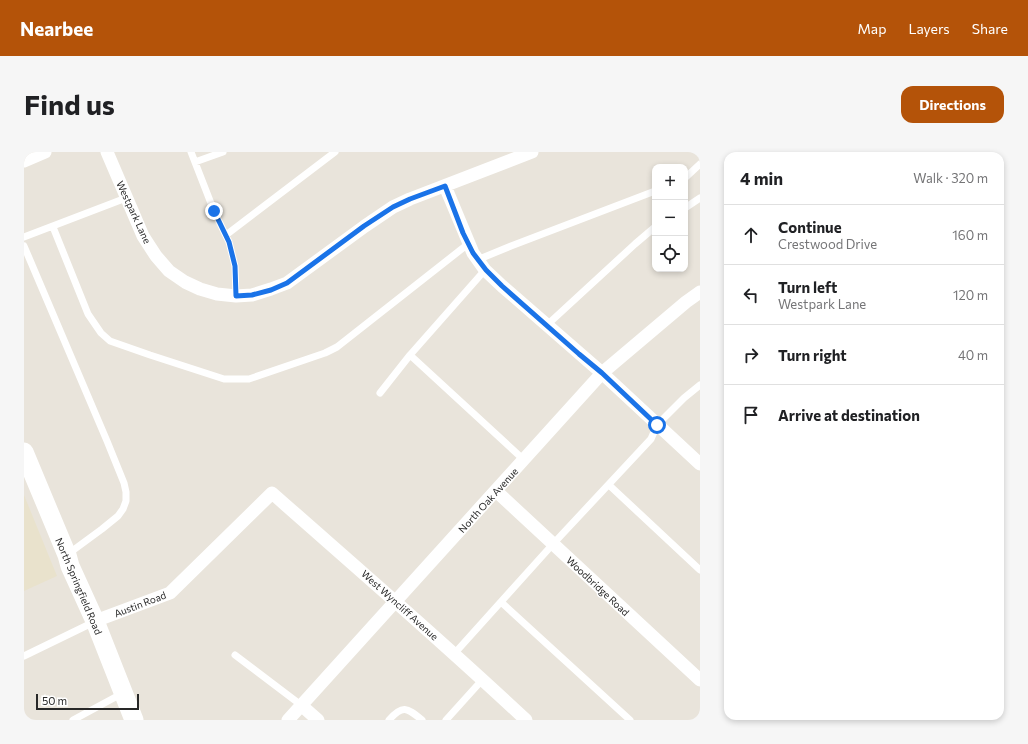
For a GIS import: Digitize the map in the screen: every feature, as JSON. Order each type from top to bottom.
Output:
[{"type":"main road","name":"North Springfield Road","points":[[24,452],[134,720]]},
{"type":"street","points":[[24,161],[45,152]]},
{"type":"street","name":"Westpark Lane","points":[[106,152],[143,236],[156,256],[169,271],[185,282],[200,289],[217,294],[236,296],[252,295],[271,290],[287,283],[364,226],[393,207],[532,152]]},
{"type":"street","points":[[445,186],[468,244],[482,265],[502,286],[602,373],[700,464]]},
{"type":"street","name":"North Oak Avenue","points":[[288,720],[602,373],[686,302],[700,292]]},
{"type":"street","name":"Woodbridge Road","points":[[496,491],[700,680]]},
{"type":"street","name":"West Wyncliff Avenue","points":[[272,493],[396,601],[526,720]]},
{"type":"street","name":"Austin Road","points":[[95,622],[170,593],[272,493]]},
{"type":"street","points":[[301,705],[318,720]]},
{"type":"lane","points":[[191,152],[214,211],[229,242],[235,266],[236,296]]},
{"type":"lane","points":[[195,162],[223,152]]},
{"type":"lane","points":[[226,235],[335,152]]},
{"type":"lane","points":[[688,175],[700,164]]},
{"type":"lane","points":[[380,393],[482,265],[512,246],[652,192]]},
{"type":"lane","points":[[24,237],[126,198]]},
{"type":"lane","points":[[688,206],[700,198]]},
{"type":"lane","points":[[53,226],[88,314],[101,333],[110,341],[224,379],[236,380],[249,379],[263,375],[325,354],[337,347],[468,244]]},
{"type":"lane","points":[[547,325],[652,230]]},
{"type":"lane","points":[[24,246],[107,441],[124,483],[126,492],[126,501],[118,516],[67,555]]},
{"type":"lane","points":[[410,355],[524,460]]},
{"type":"lane","points":[[454,654],[553,544],[651,439],[657,425],[684,398],[700,385]]},
{"type":"lane","points":[[609,485],[700,570]]},
{"type":"lane","points":[[501,602],[630,720]]},
{"type":"lane","name":"Austin Road","points":[[24,656],[95,622]]},
{"type":"lane","points":[[235,655],[301,705]]},
{"type":"lane","points":[[446,720],[482,679]]},
{"type":"lane","points":[[73,720],[123,693]]},
{"type":"lane","points":[[389,720],[400,710],[406,709],[414,713],[422,720]]},
{"type":"shaded area","points":[[24,495],[57,576],[24,591]]},
{"type":"route","points":[[214,211],[229,242],[235,266],[236,296],[252,295],[271,290],[287,283],[364,226],[393,207],[445,186],[463,233],[473,253],[486,270],[502,286],[602,373],[657,425]]}]
